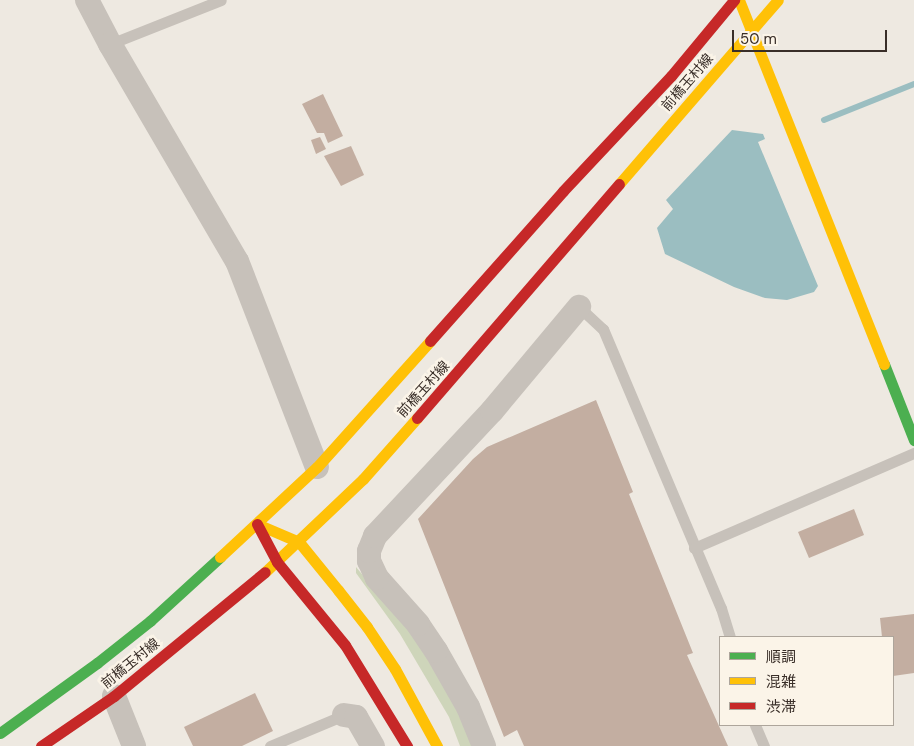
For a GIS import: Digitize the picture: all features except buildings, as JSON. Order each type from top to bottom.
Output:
[{"type":"main road","name":"前橋玉村線","points":[[0,733],[97,664],[150,621],[317,467],[563,191],[671,76],[734,0]]},
{"type":"main road","points":[[739,0],[913,434]]},
{"type":"main road","name":"前橋玉村線","points":[[41,746],[114,696],[276,562],[363,479],[466,363],[778,0]]},
{"type":"main road","points":[[257,524],[299,542],[395,668],[437,746]]},
{"type":"main road","points":[[257,524],[276,562],[345,645],[407,746]]},
{"type":"street","points":[[87,0],[110,44],[237,261],[317,467]]},
{"type":"street","points":[[484,746],[468,707],[436,651],[418,624],[377,578],[370,561],[369,550],[375,536],[492,411],[579,307]]},
{"type":"street","points":[[114,696],[134,746]]},
{"type":"street","points":[[344,715],[356,717],[373,746]]},
{"type":"lane","points":[[110,44],[222,0]]},
{"type":"lane","points":[[579,307],[603,329],[721,608],[730,636]]},
{"type":"lane","points":[[694,548],[914,453]]},
{"type":"lane","points":[[270,746],[344,715]]},
{"type":"lane","points":[[755,726],[764,746]]},
{"type":"green space","points":[[356,567],[413,636],[446,689],[474,746],[460,746],[449,717],[400,634],[356,573]]},
{"type":"water","points":[[732,130],[763,134],[765,139],[758,142],[818,286],[814,292],[787,300],[765,298],[734,287],[665,254],[657,228],[673,209],[666,200]]},
{"type":"waterway","points":[[824,120],[914,84]]},
{"type":"traffic: fast","points":[[884,364],[914,440]]},
{"type":"traffic: fast","points":[[0,733],[97,663],[150,621],[220,557]]},
{"type":"traffic: slow","points":[[739,0],[884,364]]},
{"type":"traffic: slow","points":[[619,184],[778,0]]},
{"type":"traffic: slow","points":[[220,557],[317,467],[430,341]]},
{"type":"traffic: slow","points":[[265,572],[363,479],[417,418]]},
{"type":"traffic: slow","points":[[257,524],[299,542],[338,590],[367,627],[395,669],[437,746]]},
{"type":"traffic: jam","points":[[430,341],[563,191],[671,76],[734,0]]},
{"type":"traffic: jam","points":[[417,418],[619,184]]},
{"type":"traffic: jam","points":[[257,524],[277,562],[345,645],[407,746]]},
{"type":"traffic: jam","points":[[41,746],[114,696],[265,572]]}]
